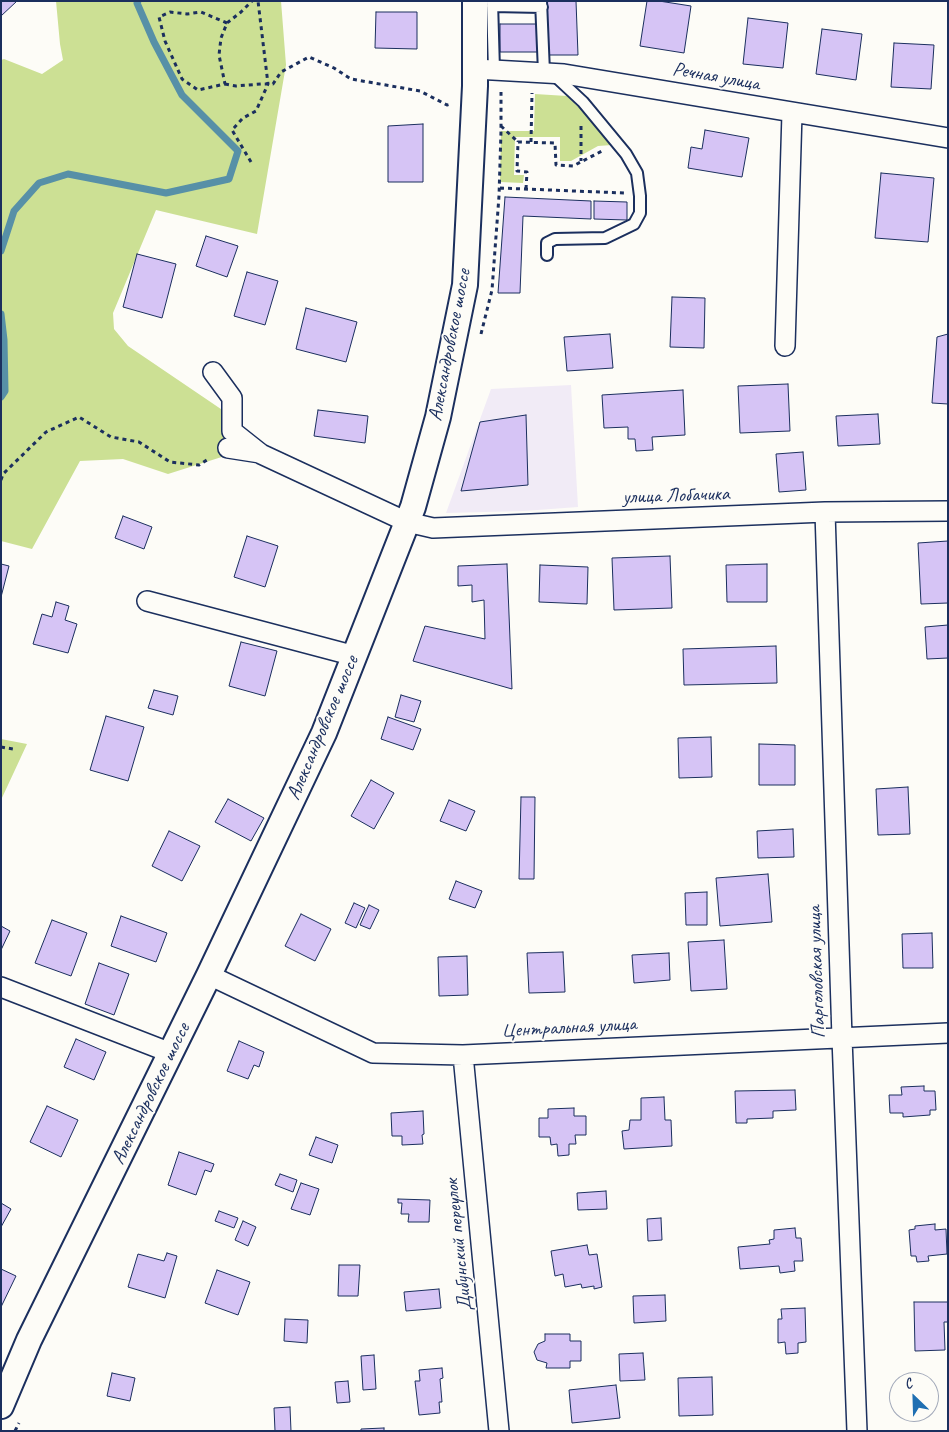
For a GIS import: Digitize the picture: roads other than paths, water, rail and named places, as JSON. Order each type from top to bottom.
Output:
[{"type":"street","name":"Александровское шоссе","points":[[1,1406],[30,1340],[209,975],[324,733],[413,507],[438,418],[465,285],[474,106],[484,70],[487,3]]},
{"type":"street","name":"Речная улица","points":[[484,70],[547,72],[588,77],[948,138]]},
{"type":"street","points":[[785,346],[792,113]]},
{"type":"street","points":[[212,372],[232,398],[232,431],[261,454]]},
{"type":"street","points":[[228,448],[261,454]]},
{"type":"street","name":"улица Лобачика","points":[[261,454],[407,522],[432,528],[825,512],[948,511]]},
{"type":"street","name":"Парголовская улица","points":[[825,512],[857,1431]]},
{"type":"street","points":[[146,600],[355,656]]},
{"type":"street","name":"Центральная улица","points":[[209,975],[373,1053],[463,1055],[948,1033]]},
{"type":"street","points":[[1,987],[171,1053]]},
{"type":"street","name":"Дибунский переулок","points":[[463,1055],[499,1431]]},
{"type":"lane","points":[[487,3],[542,4],[547,72],[580,100],[605,128],[626,154],[637,173],[640,213],[634,224],[605,238],[554,239],[547,243],[547,255]]},
{"type":"waterway","points":[[1,251],[14,211],[39,183],[68,174],[166,193],[229,179],[238,151],[182,95],[154,42],[137,3],[138,1]]},
{"type":"waterway","points":[[1,314],[4,340],[5,391],[1,397]]}]
